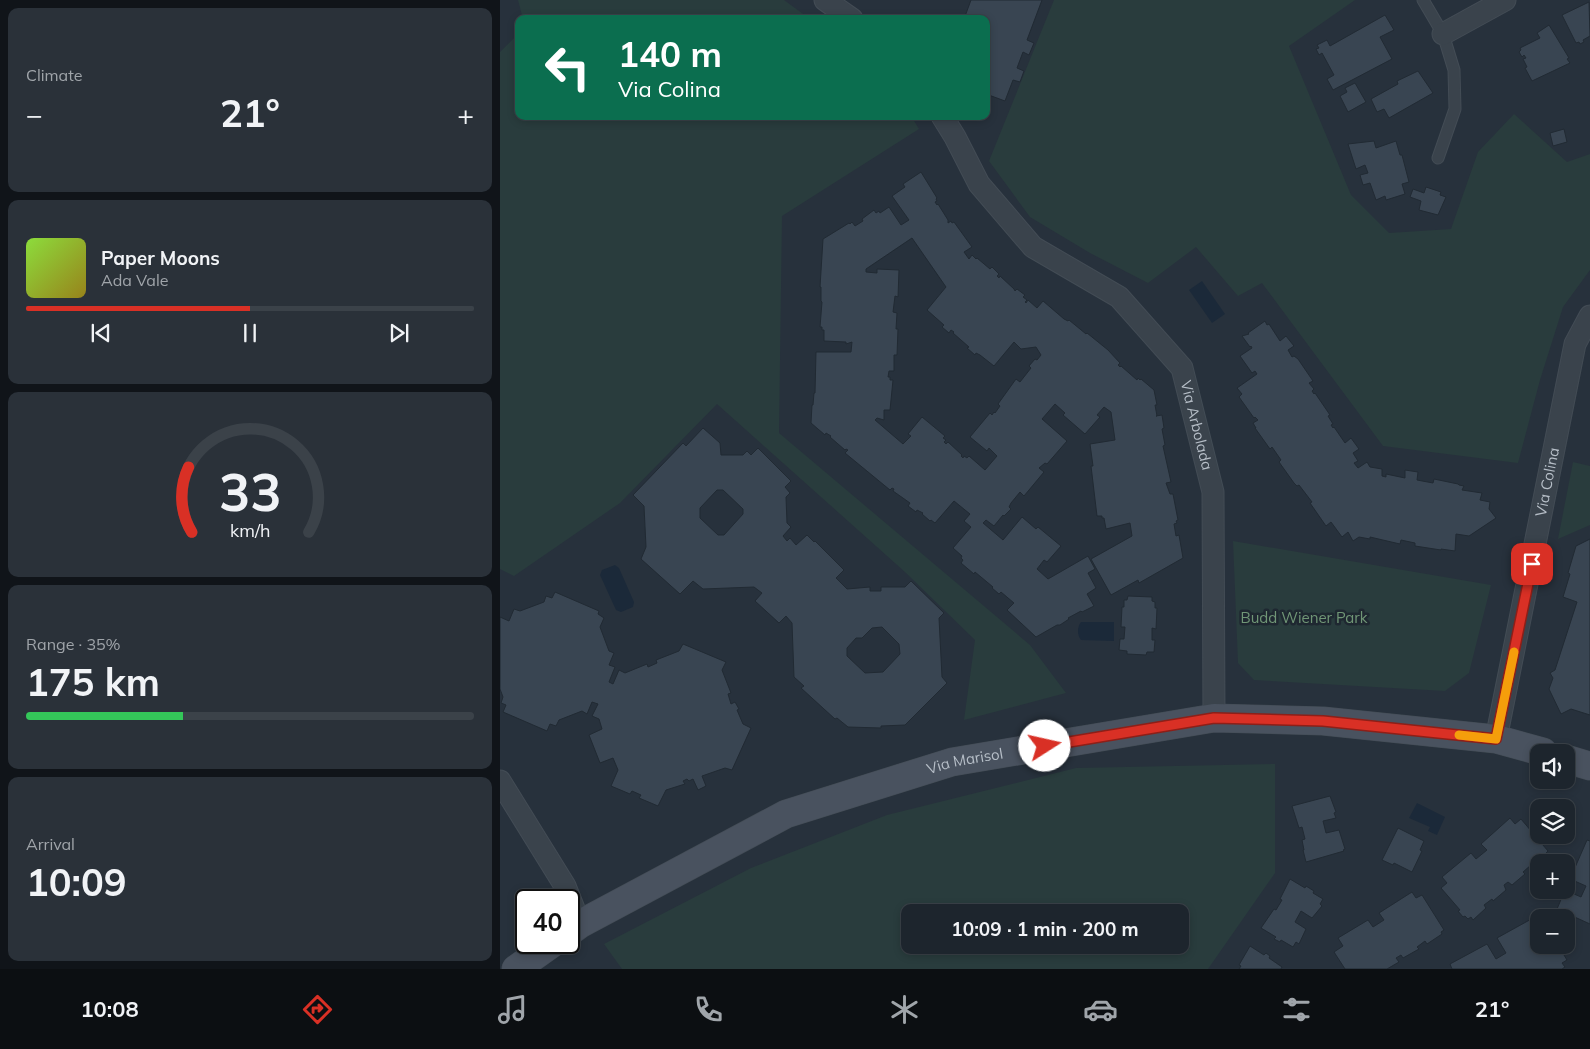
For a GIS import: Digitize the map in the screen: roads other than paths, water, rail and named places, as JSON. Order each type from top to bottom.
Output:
[{"type":"street","points":[[825,0],[846,15]]},
{"type":"street","points":[[1443,34],[1505,0]]},
{"type":"street","name":"Via Arbolada","points":[[944,120],[979,184],[1033,247],[1119,297],[1182,368],[1213,492],[1214,718]]},
{"type":"street","name":"Via Colina","points":[[1496,739],[1575,344],[1590,316]]},
{"type":"street","name":"Via Marisol","points":[[580,925],[778,818],[952,762],[1214,718],[1323,721],[1496,739],[1530,748]]},
{"type":"street","points":[[1575,762],[1590,766]]},
{"type":"street","points":[[500,781],[566,889]]},
{"type":"street","points":[[516,969],[537,954]]},
{"type":"lane","points":[[1423,0],[1443,34],[1454,70],[1456,109],[1438,158]]},
{"type":"water","points":[[1202,281],[1225,314],[1212,323],[1189,290]]},
{"type":"water","points":[[615,565],[619,568],[634,602],[633,607],[621,612],[616,610],[600,575],[602,570]]},
{"type":"water","points":[[1081,622],[1114,622],[1114,641],[1081,640],[1078,631]]},
{"type":"water","points":[[1417,803],[1445,817],[1437,835],[1428,831],[1430,827],[1409,818]]},
{"type":"park label","name":"Budd Wiener Park","points":[[1304,618]]}]
